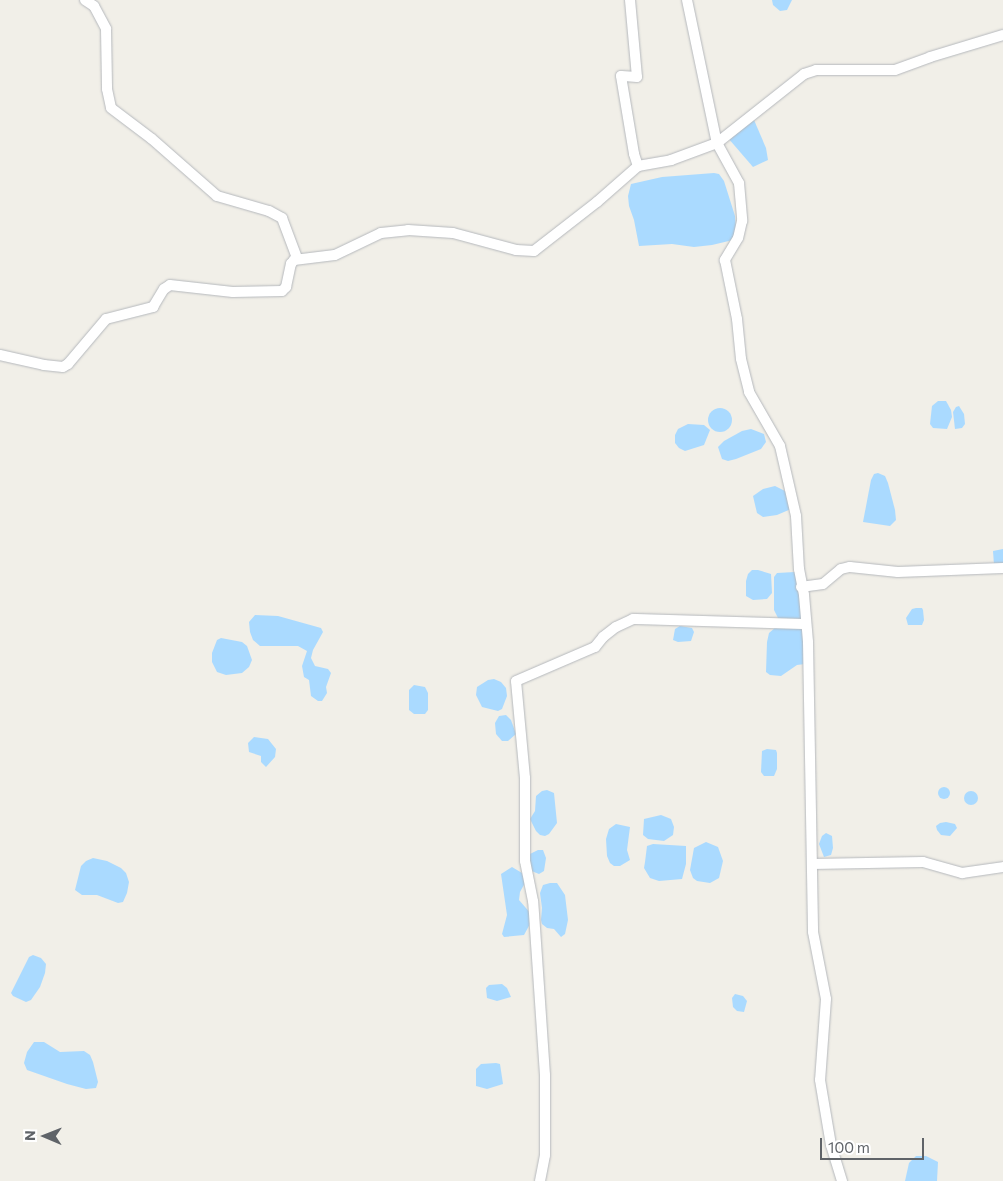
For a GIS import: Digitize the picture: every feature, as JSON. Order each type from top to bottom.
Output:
[{"type":"street","points":[[85,0],[94,6],[106,29],[106,89],[111,108],[152,139],[218,196],[269,211],[282,218],[297,258]]},
{"type":"street","points":[[630,0],[637,77],[622,76],[634,154],[638,166]]},
{"type":"street","points":[[687,0],[717,143],[739,183],[742,222],[738,238],[725,260],[738,319],[741,359],[749,392],[780,446],[796,516],[806,624],[813,932],[826,999],[820,1080],[831,1145],[842,1181]]},
{"type":"street","points":[[0,355],[44,365],[63,367],[68,364],[106,319],[153,307],[164,288],[170,285],[233,292],[282,292],[286,287],[291,264],[297,258],[320,258],[335,255],[381,233],[408,230],[453,233],[516,250],[534,250],[597,202],[638,166],[671,160],[717,143],[804,74],[816,70],[895,70],[946,51],[1003,35]]},
{"type":"street","points":[[801,586],[824,584],[841,569],[850,567],[898,572],[1003,568]]},
{"type":"street","points":[[540,1181],[545,1155],[545,1075],[533,901],[525,861],[525,778],[516,680],[595,647],[616,626],[632,619],[806,624]]},
{"type":"street","points":[[812,864],[923,862],[962,873],[1003,867]]},
{"type":"water","points":[[772,0],[792,0],[787,10],[780,11],[773,5]]},
{"type":"water","points":[[754,120],[766,148],[768,160],[753,167],[728,138]]},
{"type":"water","points":[[719,174],[724,181],[735,216],[736,229],[733,240],[694,247],[672,244],[639,246],[629,206],[628,196],[631,184],[662,177]]},
{"type":"water","points":[[938,401],[946,401],[951,410],[952,417],[947,429],[933,428],[930,424],[932,406]]},
{"type":"water","points":[[959,406],[964,414],[965,424],[962,428],[955,429],[953,412]]},
{"type":"water","points":[[720,408],[729,411],[732,420],[729,429],[720,432],[711,429],[708,420],[711,411]]},
{"type":"water","points":[[688,424],[704,425],[710,430],[704,445],[685,451],[675,443],[675,435],[678,429]]},
{"type":"water","points":[[751,429],[764,434],[766,442],[761,449],[736,459],[728,461],[722,459],[718,447],[724,441],[742,431]]},
{"type":"water","points":[[878,473],[885,476],[895,510],[896,520],[890,526],[863,522],[871,480],[874,474]]},
{"type":"water","points":[[775,486],[787,492],[791,509],[777,515],[763,517],[757,513],[753,496],[763,489]]},
{"type":"water","points":[[1003,549],[1003,566],[994,565],[993,551]]},
{"type":"water","points":[[752,570],[771,574],[772,593],[767,599],[753,600],[746,596],[746,581],[748,574]]},
{"type":"water","points":[[795,572],[803,615],[801,620],[779,620],[774,610],[774,577],[777,573]]},
{"type":"water","points":[[922,608],[923,610],[924,620],[922,625],[908,625],[906,618],[912,609]]},
{"type":"water","points":[[255,615],[278,616],[321,628],[323,632],[313,650],[311,658],[315,666],[328,669],[331,673],[326,687],[327,693],[322,701],[318,701],[311,696],[309,680],[304,677],[302,666],[307,651],[298,646],[260,646],[253,640],[250,632],[249,622]]},
{"type":"water","points":[[680,626],[692,628],[694,632],[691,641],[678,642],[673,640],[675,629]]},
{"type":"water","points":[[776,627],[803,627],[805,664],[797,665],[781,676],[770,675],[766,672],[769,633]]},
{"type":"water","points":[[221,638],[242,642],[247,646],[252,660],[249,667],[242,673],[226,675],[217,672],[212,662],[212,653],[217,640]]},
{"type":"water","points":[[494,679],[501,682],[506,688],[507,696],[502,709],[498,711],[482,707],[476,695],[477,687],[488,680]]},
{"type":"water","points":[[414,685],[425,687],[428,693],[428,710],[425,714],[414,714],[409,710],[409,690]]},
{"type":"water","points":[[506,715],[511,720],[516,734],[508,741],[502,741],[496,734],[495,723],[499,716]]},
{"type":"water","points":[[254,737],[268,739],[276,749],[275,757],[266,767],[261,762],[261,756],[249,752],[248,743]]},
{"type":"water","points":[[767,749],[776,750],[777,753],[777,769],[774,776],[764,776],[761,772],[762,751]]},
{"type":"water","points":[[942,787],[946,787],[950,793],[946,799],[942,799],[938,795],[938,791]]},
{"type":"water","points":[[547,790],[554,793],[557,823],[549,834],[545,836],[540,835],[536,831],[530,819],[535,811],[536,796],[542,791]]},
{"type":"water","points":[[971,791],[976,793],[978,798],[976,803],[971,805],[966,803],[964,798],[966,793]]},
{"type":"water","points":[[661,815],[671,819],[674,827],[673,835],[664,841],[648,839],[643,835],[644,819]]},
{"type":"water","points":[[946,822],[955,824],[957,828],[950,836],[941,835],[937,830],[936,826]]},
{"type":"water","points":[[616,824],[630,827],[627,850],[630,860],[620,866],[614,866],[610,863],[607,856],[606,839],[609,829]]},
{"type":"water","points":[[826,833],[832,836],[833,848],[831,855],[824,857],[819,844],[822,836]]},
{"type":"water","points":[[706,842],[718,847],[723,861],[719,878],[710,883],[697,881],[693,878],[690,870],[694,848]]},
{"type":"water","points":[[653,844],[686,846],[686,864],[682,879],[659,881],[650,878],[644,868],[647,846]]},
{"type":"water","points":[[538,850],[543,850],[546,858],[544,871],[539,874],[529,870],[528,855]]},
{"type":"water","points":[[93,858],[107,861],[121,868],[126,873],[129,882],[123,902],[118,903],[97,895],[82,895],[75,890],[81,866]]},
{"type":"water","points":[[512,867],[522,873],[525,883],[520,892],[519,900],[532,915],[524,935],[504,937],[502,934],[507,915],[501,874]]},
{"type":"water","points":[[557,883],[565,895],[568,920],[565,934],[561,937],[554,929],[547,928],[542,924],[541,920],[540,893],[543,885]]},
{"type":"water","points":[[33,955],[41,958],[46,964],[45,973],[40,987],[31,1000],[26,1002],[13,996],[11,993],[29,957]]},
{"type":"water","points":[[502,984],[507,988],[511,997],[497,1001],[487,998],[486,988],[489,985]]},
{"type":"water","points":[[735,994],[743,996],[747,1001],[744,1012],[737,1011],[733,1007],[732,998]]},
{"type":"water","points":[[34,1042],[44,1042],[60,1052],[84,1051],[90,1055],[98,1082],[96,1088],[86,1089],[27,1070],[24,1063],[27,1052]]},
{"type":"water","points":[[481,1064],[500,1064],[503,1084],[487,1089],[476,1086],[476,1069]]},
{"type":"water","points":[[916,1156],[926,1156],[938,1162],[937,1181],[905,1181],[909,1163]]}]
